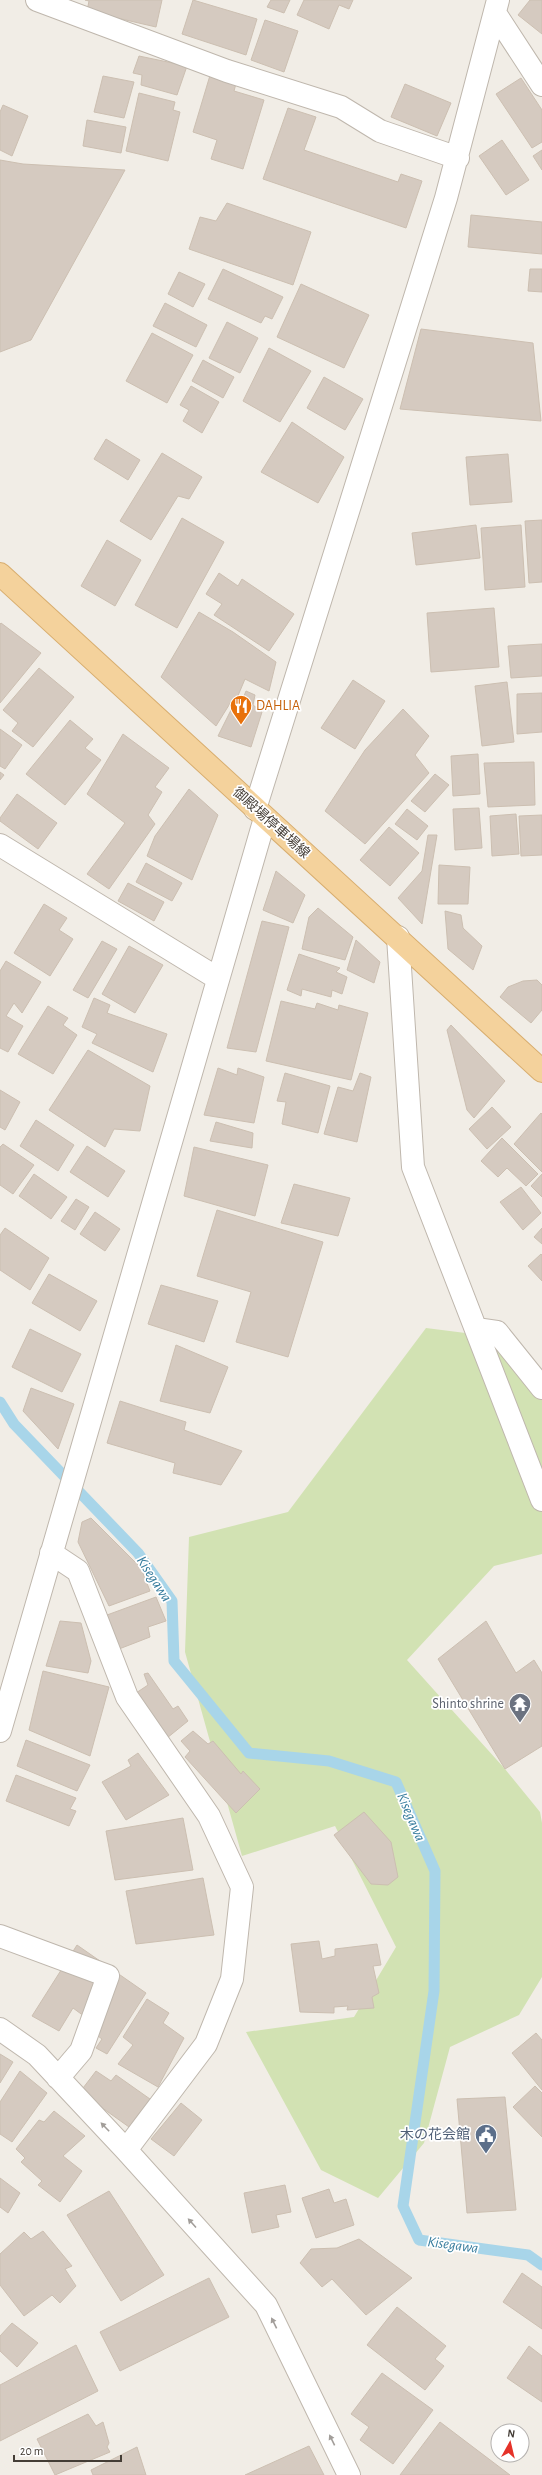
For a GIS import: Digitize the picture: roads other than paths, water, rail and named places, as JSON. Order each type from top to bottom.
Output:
[{"type":"main road","name":"御殿場停車場線","points":[[0,574],[260,813],[398,937],[542,1071]]},
{"type":"street","points":[[37,0],[227,71],[341,107],[380,131],[458,158]]},
{"type":"street","points":[[0,1731],[217,978],[260,813],[458,158],[496,6]]},
{"type":"street","points":[[496,6],[542,85]]},
{"type":"street","points":[[0,845],[217,978]]},
{"type":"street","points":[[398,937],[413,1167],[542,1500]]},
{"type":"street","points":[[476,1329],[498,1332],[542,1388]]},
{"type":"street","points":[[51,1553],[78,1571],[127,1697],[209,1816],[242,1887],[232,1979],[206,2044],[126,2150]]},
{"type":"street","points":[[0,1936],[108,1976],[81,2051],[58,2078]]},
{"type":"street","points":[[0,2029],[37,2055],[126,2150],[266,2305],[349,2475]]},
{"type":"waterway","name":"Kisegawa","points":[[0,1402],[14,1424],[138,1553],[172,1601],[174,1661],[249,1753],[329,1761],[396,1782],[435,1871],[434,1991],[403,2206],[419,2240],[528,2255],[542,2265]]},
{"type":"place","name":"DAHLIA","points":[[241,726]]},
{"type":"place","name":"Shinto shrine","points":[[520,1724]]},
{"type":"place","name":"木の花会館","points":[[486,2154]]}]
